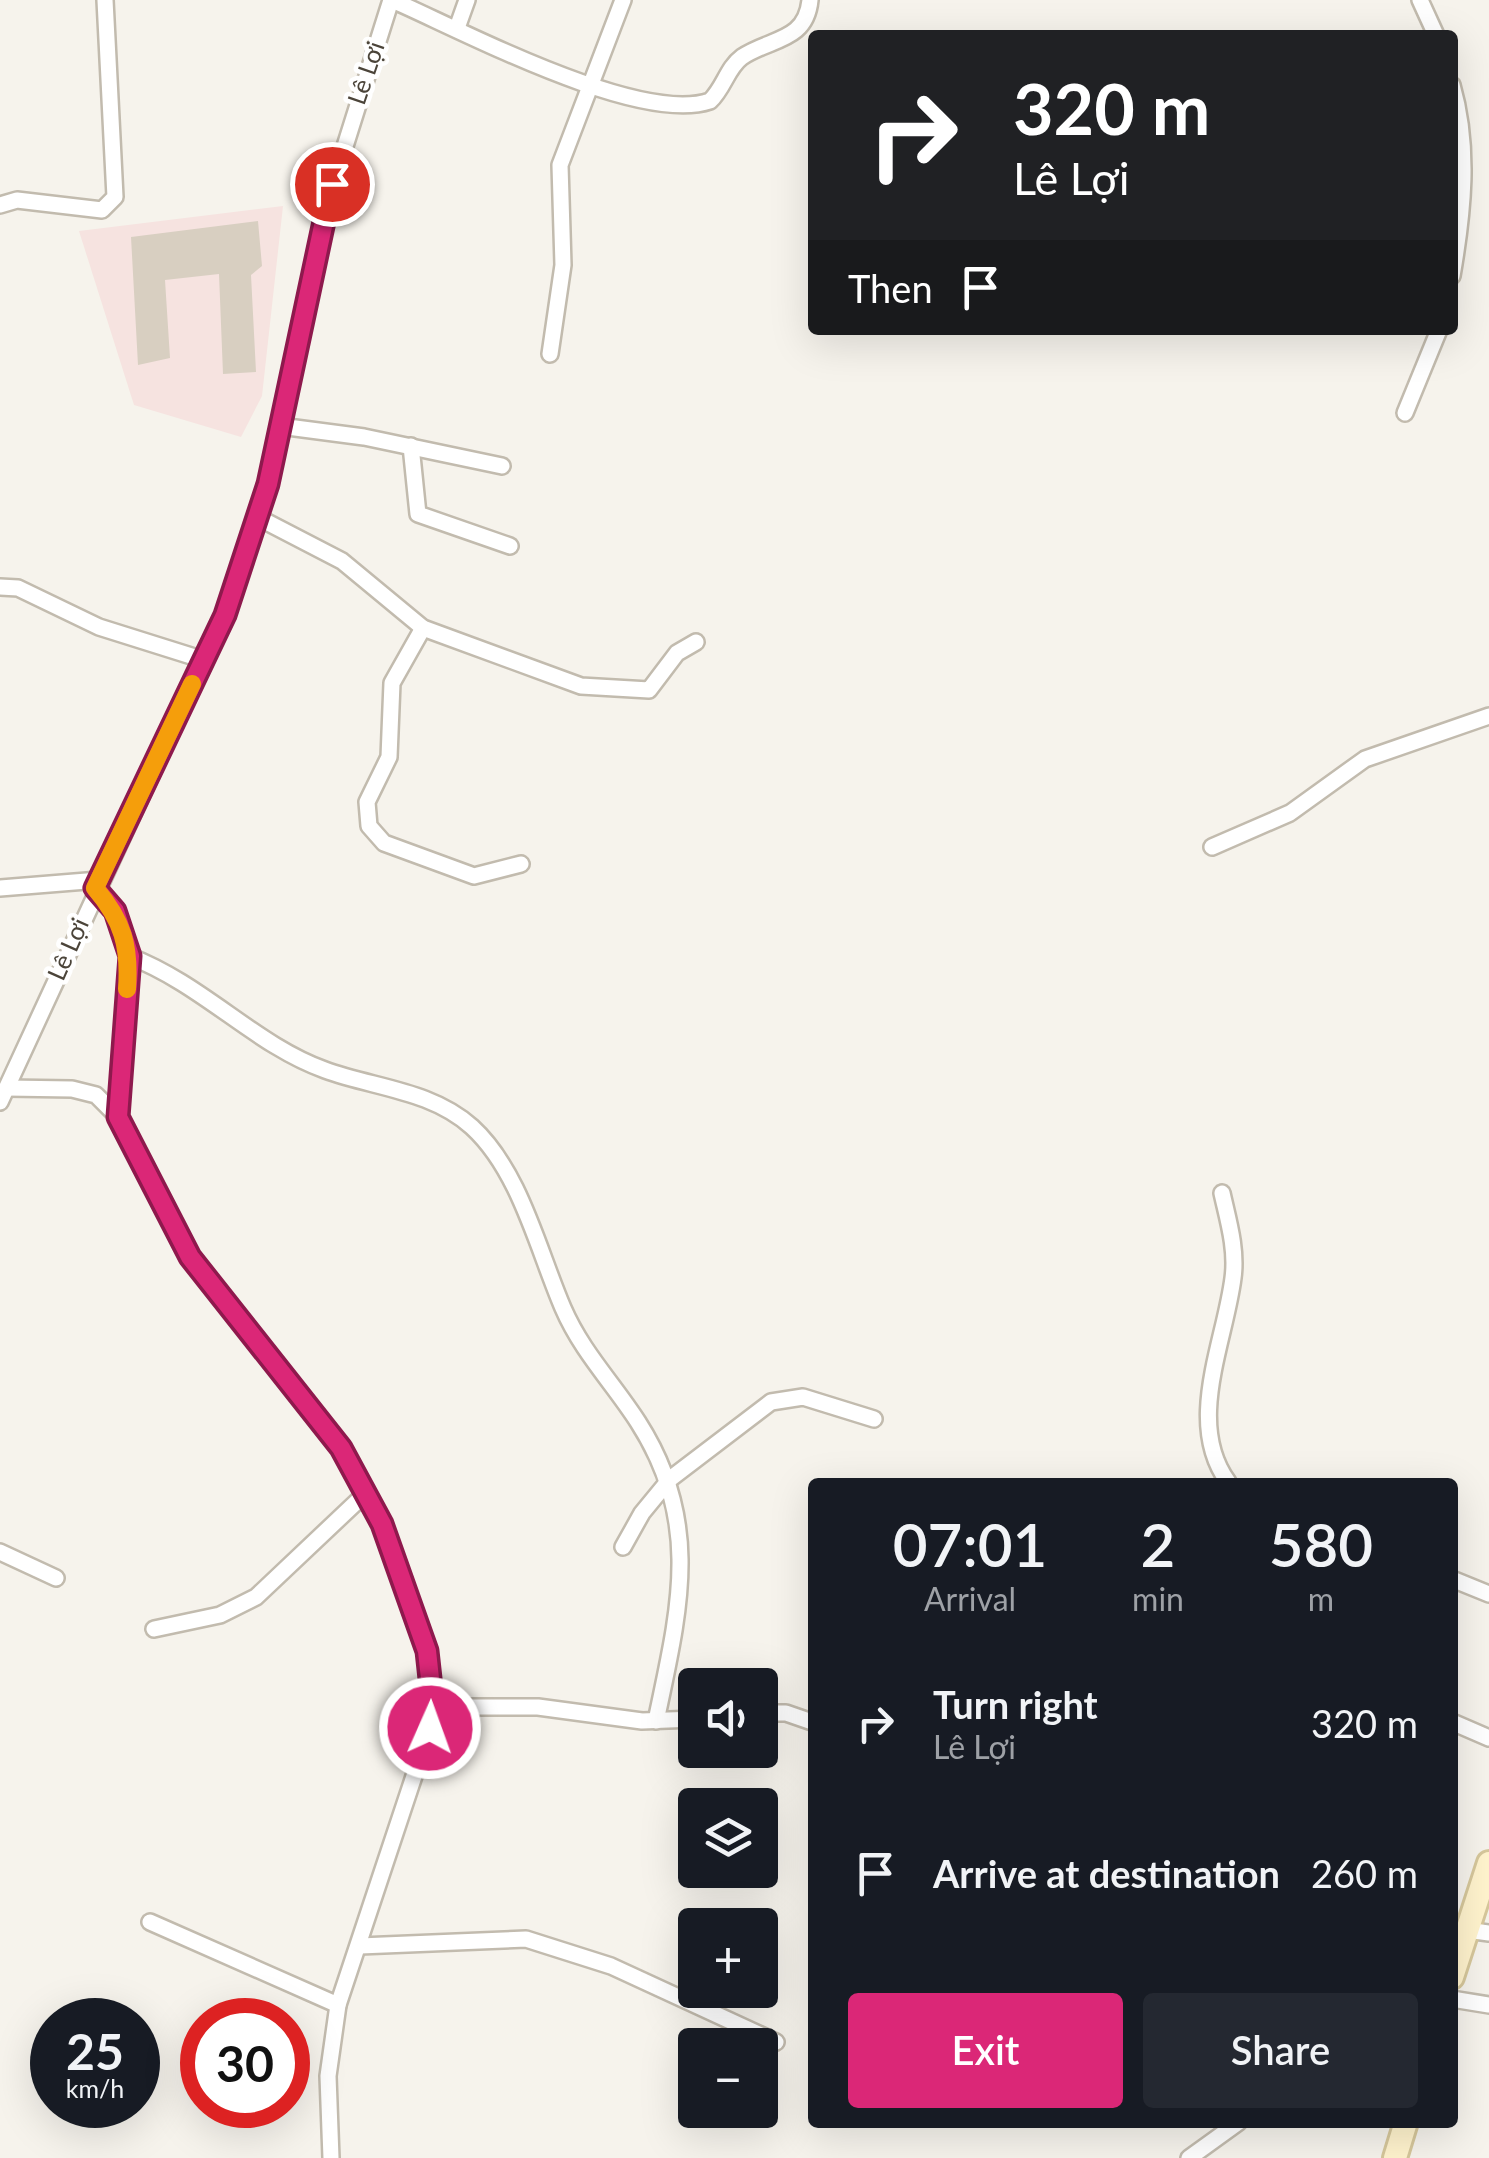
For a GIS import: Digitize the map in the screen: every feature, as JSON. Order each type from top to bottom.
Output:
[{"type":"main road","points":[[1458,1959],[1489,1863]]},
{"type":"main road","points":[[1395,2158],[1404,2128]]},
{"type":"street","points":[[0,205],[17,200],[90,211],[102,210],[115,197],[105,0]]},
{"type":"street","points":[[392,0],[593,86],[682,106],[710,101],[741,58],[796,32],[804,23],[810,0]]},
{"type":"street","name":"Lê Lợi","points":[[3,1095],[97,884],[225,615],[257,517],[280,426],[324,213],[392,0]]},
{"type":"street","points":[[457,28],[467,0]]},
{"type":"street","points":[[550,354],[563,265],[560,165],[623,0]]},
{"type":"street","points":[[1420,0],[1434,30]]},
{"type":"street","points":[[1458,123],[1463,154],[1458,240]]},
{"type":"street","points":[[1405,414],[1437,335]]},
{"type":"street","points":[[280,426],[410,446],[502,466]]},
{"type":"street","points":[[410,446],[418,514],[510,546]]},
{"type":"street","points":[[257,517],[342,561],[423,628],[563,680],[645,690],[657,685],[677,652],[696,642]]},
{"type":"street","points":[[0,587],[18,588],[100,627],[204,660]]},
{"type":"street","points":[[423,628],[392,683],[389,757],[367,802],[369,826],[384,843],[474,876],[521,864]]},
{"type":"street","points":[[1212,846],[1290,813],[1365,759],[1489,716]]},
{"type":"street","points":[[0,888],[97,884],[115,911],[130,956],[118,1117]]},
{"type":"street","points":[[130,956],[178,976],[299,1060],[426,1098],[477,1131],[520,1200],[575,1334],[637,1422],[670,1479],[680,1554],[675,1631],[656,1721]]},
{"type":"street","points":[[3,1095],[72,1090],[96,1095],[118,1117],[190,1257],[341,1448],[382,1524],[421,1628],[432,1707],[426,1742],[338,2005],[328,2076],[331,2158]]},
{"type":"street","points":[[1222,1193],[1234,1276],[1208,1424],[1217,1464],[1226,1478]]},
{"type":"street","points":[[623,1547],[642,1514],[670,1479],[782,1396],[803,1397],[874,1418]]},
{"type":"street","points":[[154,1629],[220,1615],[256,1597],[366,1494]]},
{"type":"street","points":[[0,1552],[56,1578]]},
{"type":"street","points":[[1458,1581],[1489,1594]]},
{"type":"street","points":[[432,1707],[538,1708],[678,1720]]},
{"type":"street","points":[[778,1714],[808,1721]]},
{"type":"street","points":[[1458,1725],[1489,1738]]},
{"type":"street","points":[[150,1922],[338,2005]]},
{"type":"street","points":[[360,1946],[526,1939],[610,1966],[745,2028]]},
{"type":"street","points":[[1458,2000],[1489,2005]]},
{"type":"street","points":[[1189,2158],[1232,2128]]},
{"type":"shaded area","points":[[283,206],[262,396],[241,437],[134,405],[79,231]]},
{"type":"building","points":[[258,221],[262,266],[251,275],[256,372],[223,374],[219,274],[165,280],[170,358],[138,365],[131,237]]},
{"type":"slow traffic","points":[[127,989],[130,956],[126,938],[115,911],[95,888],[192,684]]},
{"type":"route","points":[[332,184],[268,484],[225,615],[95,888],[115,911],[130,956],[118,1117],[144,1160],[170,1222],[190,1257],[341,1448],[382,1524],[427,1651],[432,1677],[430,1728]]}]
